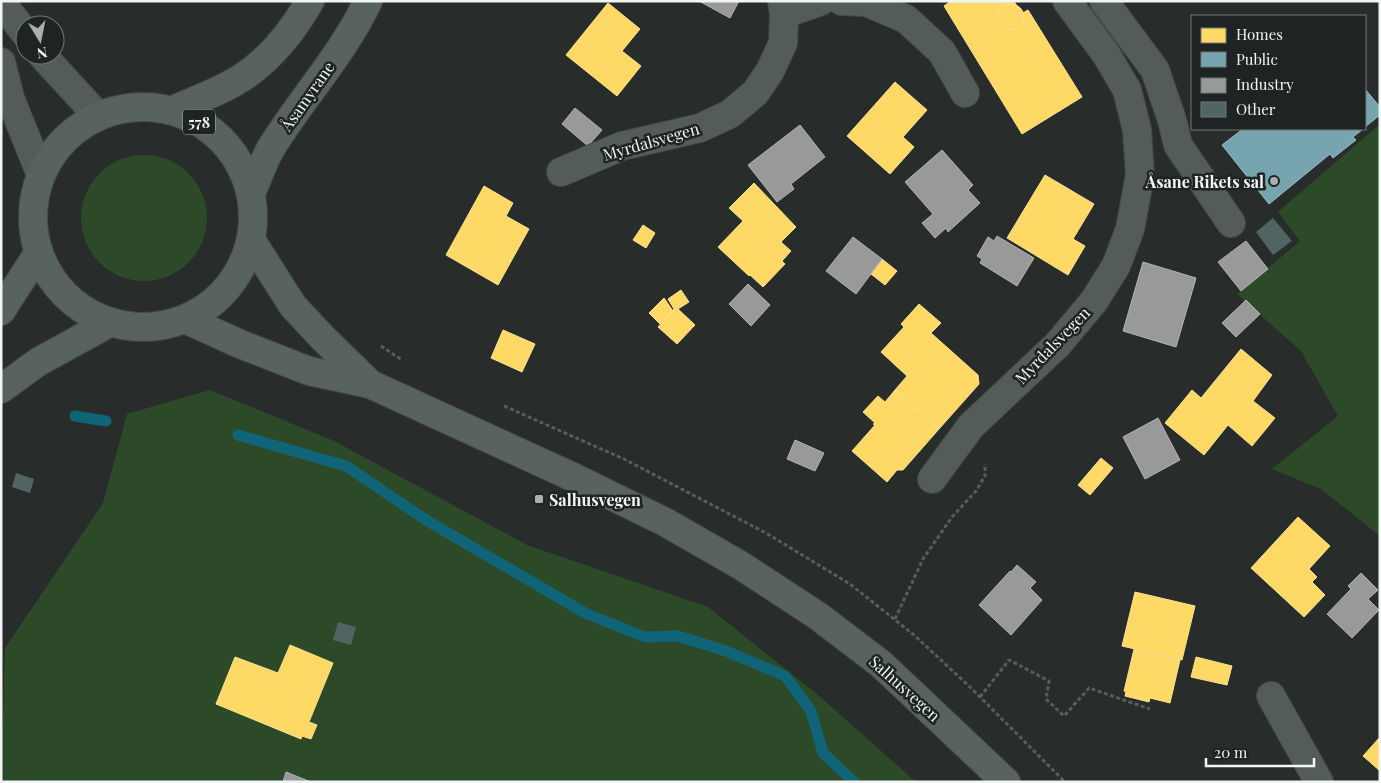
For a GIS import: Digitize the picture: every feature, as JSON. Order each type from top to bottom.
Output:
[{"type":"main road","name":"578","points":[[173,110],[218,90],[249,73],[270,54],[301,16],[310,1]]},
{"type":"main road","name":"Åsamyrane","points":[[251,193],[270,150],[335,57],[361,16],[368,1]]},
{"type":"main road","name":"578","points":[[148,106],[173,110],[195,119],[215,133],[226,144],[244,171],[251,193],[254,217],[251,240],[242,266],[228,288],[208,306],[185,319],[161,326],[136,327],[111,322],[87,312],[66,296],[50,276],[39,252],[33,227],[34,200],[41,175],[55,151],[74,131],[98,116],[122,108],[148,106]]},
{"type":"main road","name":"Salhusvegen","points":[[251,240],[293,306],[370,384]]},
{"type":"main road","points":[[1,311],[39,252]]},
{"type":"main road","name":"Salhusvegen","points":[[185,319],[240,344],[309,370],[370,384],[575,478],[665,522],[740,565],[818,616],[881,664],[1006,782]]},
{"type":"main road","points":[[1,389],[38,362],[111,322]]},
{"type":"street","points":[[783,8],[821,1]]},
{"type":"street","points":[[842,1],[866,2],[906,19],[942,52],[965,93]]},
{"type":"street","name":"Myrdalsvegen","points":[[932,479],[971,426],[1058,344],[1094,301],[1116,266],[1130,229],[1140,175],[1137,130],[1127,90],[1106,54],[1067,1]]},
{"type":"street","points":[[1104,1],[1155,70],[1172,120],[1178,145],[1231,223]]},
{"type":"street","points":[[1,2],[15,20]]},
{"type":"street","name":"Myrdalsvegen","points":[[561,172],[622,146],[700,128],[730,114],[755,93],[770,71],[783,43],[783,8]]},
{"type":"street","points":[[1,62],[10,98],[41,175]]},
{"type":"street","points":[[51,65],[98,116]]},
{"type":"street","points":[[1271,696],[1319,782]]},
{"type":"path","points":[[380,345],[404,361]]},
{"type":"path","points":[[500,405],[624,459]]},
{"type":"path","points":[[894,619],[922,559],[952,517],[976,491],[985,476],[985,463],[971,426]]},
{"type":"path","points":[[980,697],[1009,660],[1049,681],[1046,700],[1064,716],[1089,688],[1150,709]]},
{"type":"green space","points":[[1380,124],[1380,536],[1321,489],[1272,469],[1338,416],[1301,351],[1237,294],[1300,241],[1278,212]]},
{"type":"green space","points":[[144,155],[168,160],[179,165],[189,173],[197,183],[202,194],[207,218],[202,242],[197,253],[189,263],[179,271],[168,276],[144,281],[120,276],[109,271],[99,263],[91,253],[86,242],[81,218],[86,194],[91,183],[99,173],[109,165],[120,160]]},
{"type":"green space","points":[[210,390],[334,441],[527,545],[708,607],[818,695],[916,782],[1,782],[5,648],[103,503],[127,414]]},
{"type":"building: Homes","points":[[951,1],[1014,1],[1021,14],[1028,10],[1082,97],[1022,134],[944,6]]},
{"type":"building: Homes","points":[[608,3],[640,29],[622,51],[641,66],[617,96],[566,55]]},
{"type":"building: Homes","points":[[1011,4],[1020,8],[1024,17],[1020,26],[1011,30],[1002,26],[998,17],[1002,8]]},
{"type":"building: Homes","points":[[895,82],[927,110],[903,137],[914,147],[890,174],[847,136]]},
{"type":"building: Homes","points":[[1045,175],[1094,204],[1073,239],[1085,246],[1068,275],[1007,238]]},
{"type":"building: Homes","points":[[754,183],[796,227],[781,242],[791,251],[782,261],[785,264],[763,287],[718,247],[743,221],[729,208]]},
{"type":"building: Homes","points":[[484,186],[513,203],[506,216],[529,229],[498,285],[446,255]]},
{"type":"building: Homes","points":[[643,225],[655,233],[646,248],[633,240]]},
{"type":"building: Homes","points":[[882,259],[897,271],[885,285],[871,274]]},
{"type":"building: Homes","points":[[681,290],[689,302],[678,309],[695,325],[677,344],[658,327],[674,309],[668,299]]},
{"type":"building: Homes","points":[[664,298],[673,311],[660,324],[649,313]]},
{"type":"building: Homes","points":[[919,304],[941,323],[931,333],[978,375],[979,384],[939,429],[895,390],[907,376],[881,352],[904,327],[901,324]]},
{"type":"building: Homes","points":[[503,330],[535,344],[522,372],[491,358]]},
{"type":"building: Homes","points":[[1241,349],[1272,375],[1253,401],[1275,418],[1252,446],[1228,425],[1204,455],[1165,423],[1192,390],[1201,398]]},
{"type":"building: Homes","points":[[895,390],[939,429],[903,470],[897,470],[887,482],[852,451],[875,425],[863,412],[878,396],[885,402]]},
{"type":"building: Homes","points":[[1101,458],[1113,468],[1090,495],[1078,485]]},
{"type":"building: Homes","points":[[1298,517],[1330,546],[1309,569],[1317,577],[1312,582],[1325,595],[1304,617],[1251,568]]},
{"type":"building: Homes","points":[[1135,592],[1195,606],[1182,660],[1122,646]]},
{"type":"building: Homes","points":[[290,645],[333,663],[309,722],[317,725],[311,739],[302,736],[301,739],[216,704],[235,657],[278,673]]},
{"type":"building: Homes","points":[[1134,649],[1180,660],[1170,703],[1150,698],[1149,702],[1125,696],[1126,692],[1124,691]]},
{"type":"building: Homes","points":[[1196,657],[1232,666],[1227,685],[1191,677]]},
{"type":"building: Homes","points":[[1380,737],[1380,771],[1363,756]]},
{"type":"building: Public","points":[[1366,90],[1380,107],[1380,115],[1366,126]]},
{"type":"building: Public","name":"Åsane Rikets sal","points":[[1242,130],[1362,130],[1353,137],[1356,140],[1333,158],[1330,154],[1269,204],[1222,145]]},
{"type":"building: Industry","points":[[699,1],[739,1],[730,18]]},
{"type":"building: Industry","points":[[575,108],[602,130],[588,146],[562,124]]},
{"type":"building: Industry","points":[[800,125],[825,157],[791,184],[794,189],[777,202],[748,165]]},
{"type":"building: Industry","points":[[942,150],[973,185],[968,190],[980,203],[948,232],[946,228],[935,238],[922,223],[933,214],[905,182]]},
{"type":"building: Industry","points":[[997,236],[1034,258],[1017,286],[980,263],[982,259],[977,256],[988,237],[994,241]]},
{"type":"building: Industry","points":[[853,237],[882,259],[856,294],[826,271]]},
{"type":"building: Industry","points":[[1246,241],[1268,269],[1241,291],[1218,262]]},
{"type":"building: Industry","points":[[1143,262],[1196,278],[1176,347],[1123,331]]},
{"type":"building: Industry","points":[[748,284],[770,305],[751,326],[729,304]]},
{"type":"building: Industry","points":[[1246,300],[1260,314],[1236,337],[1222,323]]},
{"type":"building: Industry","points":[[1158,418],[1180,460],[1145,479],[1123,437]]},
{"type":"building: Industry","points":[[795,440],[824,453],[815,471],[787,459]]},
{"type":"building: Industry","points":[[1017,565],[1036,582],[1030,588],[1042,600],[1011,635],[979,605]]},
{"type":"building: Industry","points":[[1361,573],[1378,590],[1368,599],[1379,610],[1352,638],[1327,614],[1351,589],[1348,586]]},
{"type":"building: Industry","points":[[286,772],[311,782],[283,782]]},
{"type":"building: Other","points":[[1273,218],[1292,241],[1273,255],[1256,232]]},
{"type":"building: Other","points":[[16,473],[34,479],[30,493],[12,487]]},
{"type":"building: Other","points":[[338,622],[356,627],[351,645],[333,640]]},
{"type":"waterway","points":[[75,416],[106,421]]},
{"type":"waterway","points":[[238,435],[346,466],[426,520],[585,613],[645,637],[678,636],[726,651],[785,676],[811,711],[823,753],[854,782]]},
{"type":"place","name":"Åsane Rikets sal","points":[[1274,181]]},
{"type":"place","name":"Salhusvegen","points":[[539,499]]}]
